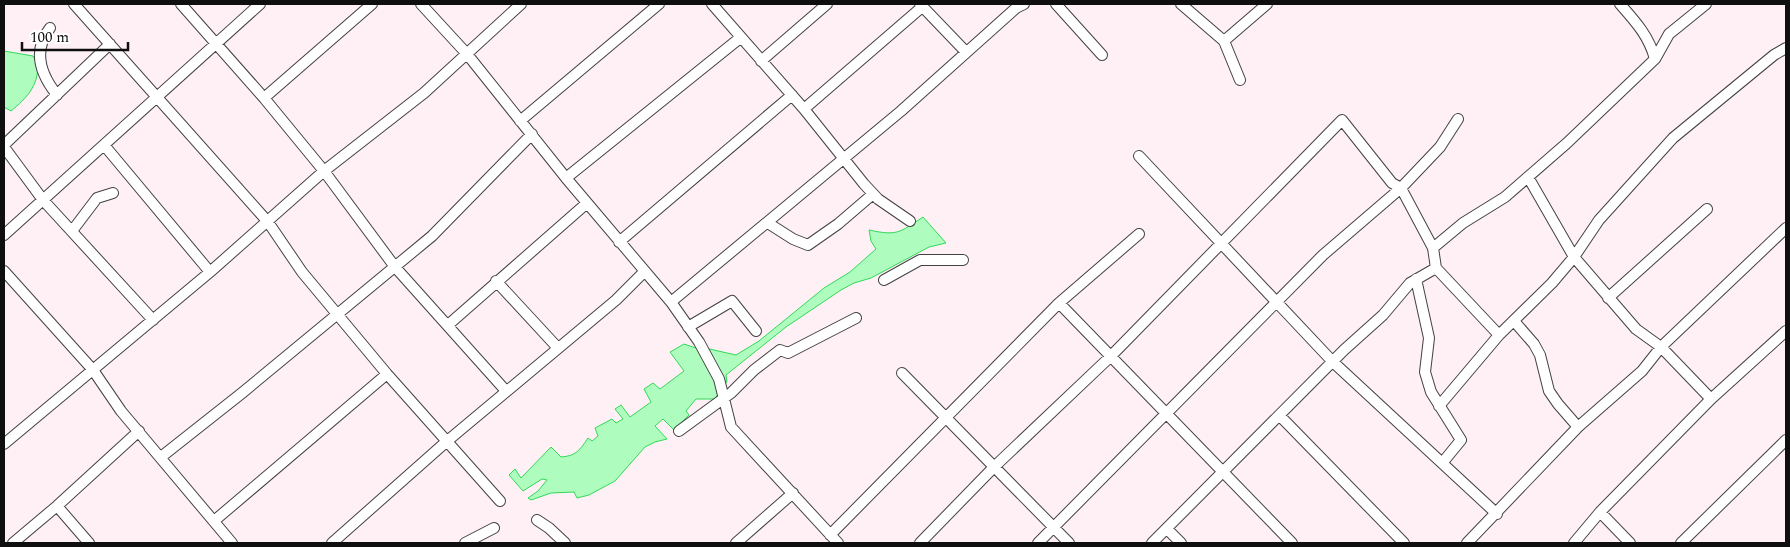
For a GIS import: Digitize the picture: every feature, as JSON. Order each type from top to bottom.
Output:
[{"type":"street","points":[[74,4],[268,222],[302,272],[387,374],[500,502]]},
{"type":"street","points":[[181,4],[264,98],[324,171],[395,267],[506,391]]},
{"type":"street","points":[[4,235],[260,4]]},
{"type":"street","points":[[264,98],[372,4]]},
{"type":"street","points":[[421,4],[467,54],[586,203],[672,302],[710,362],[718,379],[731,427],[838,543]]},
{"type":"street","points":[[4,429],[7,441],[210,272],[324,171],[424,93],[521,4]]},
{"type":"street","points":[[520,121],[659,4]]},
{"type":"street","points":[[712,4],[804,109],[842,160],[873,194],[910,221]]},
{"type":"street","points":[[811,4],[818,12]]},
{"type":"street","points":[[761,61],[827,4]]},
{"type":"street","points":[[672,302],[842,160],[1016,8],[1024,4]]},
{"type":"street","points":[[1056,4],[1102,55]]},
{"type":"street","points":[[1181,4],[1224,41],[1240,80]]},
{"type":"street","points":[[1224,41],[1267,4]]},
{"type":"street","points":[[1620,4],[1651,43],[1655,59]]},
{"type":"street","points":[[1433,248],[1463,223],[1505,197],[1574,137],[1655,59],[1669,34],[1706,4]]},
{"type":"street","points":[[804,109],[921,5],[966,52]]},
{"type":"street","points":[[50,28],[41,43],[40,61],[44,77],[57,94]]},
{"type":"street","points":[[566,178],[740,38]]},
{"type":"street","points":[[110,44],[4,146],[43,200],[153,320]]},
{"type":"street","points":[[1440,406],[1499,335],[1552,283],[1574,257],[1599,220],[1673,138],[1774,55],[1786,48]]},
{"type":"street","points":[[619,242],[792,95]]},
{"type":"street","points":[[1038,543],[1277,303],[1322,254],[1401,188],[1440,147],[1458,119]]},
{"type":"street","points":[[920,543],[994,467],[1110,357],[1342,120],[1392,183],[1401,188],[1433,248],[1436,268],[1499,335]]},
{"type":"street","points":[[161,457],[432,236],[532,134]]},
{"type":"street","points":[[104,145],[210,272]]},
{"type":"street","points":[[1139,156],[1333,362],[1497,514]]},
{"type":"street","points":[[1528,177],[1574,257],[1636,329],[1661,347],[1711,400]]},
{"type":"street","points":[[72,231],[97,198],[113,193]]},
{"type":"street","points":[[771,225],[793,239],[808,245],[838,224],[873,194]]},
{"type":"street","points":[[448,326],[496,281],[586,203]]},
{"type":"street","points":[[1608,298],[1707,209]]},
{"type":"street","points":[[1467,543],[1497,514],[1578,427],[1642,371],[1661,347],[1786,228]]},
{"type":"street","points":[[830,535],[1059,303],[1139,234]]},
{"type":"street","points":[[884,280],[920,260],[962,260]]},
{"type":"street","points":[[1152,543],[1333,362],[1383,315],[1410,283],[1436,268]]},
{"type":"street","points":[[4,271],[93,370],[121,411],[232,543]]},
{"type":"street","points":[[332,543],[557,347],[616,300],[644,272]]},
{"type":"street","points":[[1416,279],[1429,338],[1425,372],[1431,392],[1461,440],[1443,462]]},
{"type":"street","points":[[496,281],[557,347]]},
{"type":"street","points":[[688,327],[732,301],[756,331]]},
{"type":"street","points":[[1059,303],[1292,543]]},
{"type":"street","points":[[679,431],[724,398],[780,350],[788,353],[856,318]]},
{"type":"street","points":[[1514,321],[1534,344],[1540,355],[1549,391],[1578,427]]},
{"type":"street","points":[[1574,543],[1600,512],[1711,400],[1786,331]]},
{"type":"street","points":[[902,373],[1069,543]]},
{"type":"street","points":[[214,521],[387,374]]},
{"type":"street","points":[[1280,416],[1404,543]]},
{"type":"street","points":[[13,543],[57,506],[139,431]]},
{"type":"street","points":[[1681,543],[1786,440]]},
{"type":"street","points":[[736,543],[792,493]]},
{"type":"street","points":[[57,506],[89,543]]},
{"type":"street","points":[[1600,512],[1630,543]]},
{"type":"street","points":[[537,520],[565,543]]},
{"type":"street","points":[[465,543],[494,528]]},
{"type":"street","points":[[1167,529],[1181,543]]},
{"type":"shaded area","points":[[4,51],[33,56],[38,65],[36,79],[31,91],[11,111],[4,107]]},
{"type":"shaded area","points":[[923,217],[946,243],[929,247],[871,278],[854,283],[841,290],[786,327],[726,375],[727,382],[722,384],[705,348],[736,355],[759,341],[824,288],[850,272],[876,249],[871,241],[869,230],[886,233],[898,232]]},
{"type":"shaded area","points":[[684,344],[699,349],[714,373],[719,392],[715,399],[696,399],[686,411],[689,415],[680,424],[676,432],[663,419],[655,426],[667,439],[645,447],[615,481],[589,495],[577,498],[574,492],[551,493],[531,500],[528,498],[538,491],[547,480],[542,479],[523,491],[509,475],[515,469],[521,478],[551,447],[561,457],[574,454],[588,438],[592,441],[598,436],[595,428],[612,419],[616,423],[623,419],[615,409],[621,405],[630,417],[651,402],[644,389],[653,383],[660,389],[684,371],[670,352]]}]
